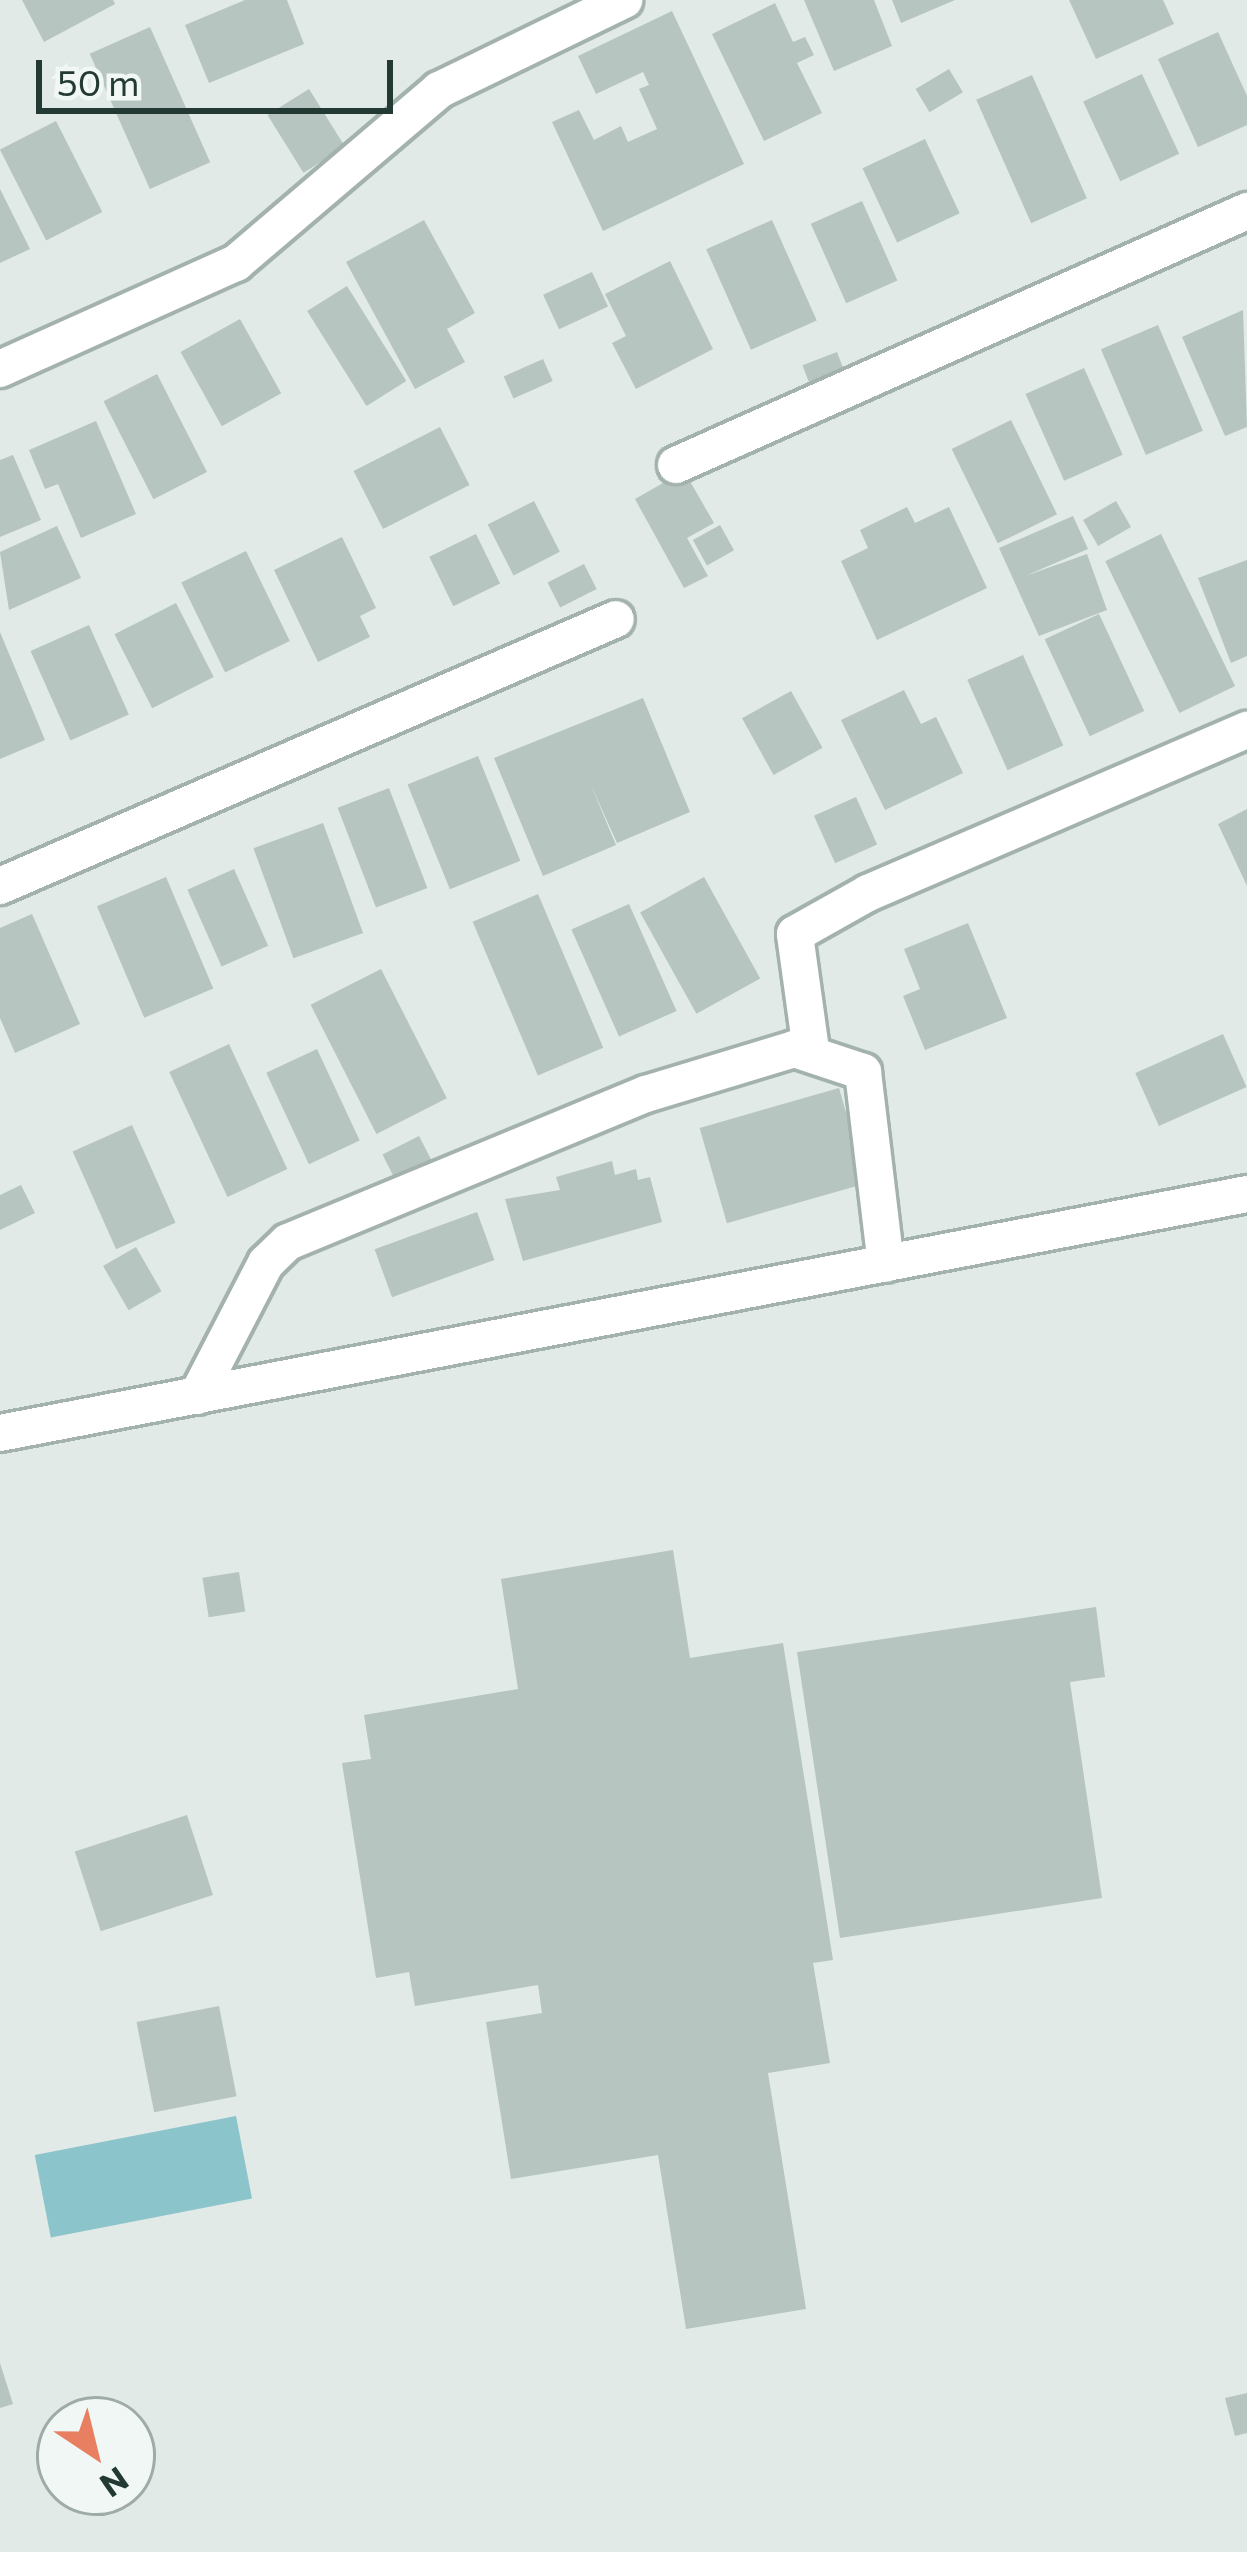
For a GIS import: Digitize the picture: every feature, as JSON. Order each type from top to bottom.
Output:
[{"type":"street","points":[[0,369],[236,263],[439,90],[624,0]]},
{"type":"street","points":[[676,465],[1247,211]]},
{"type":"street","points":[[0,886],[616,619]]},
{"type":"street","points":[[811,1050],[795,934],[868,893],[1247,730]]},
{"type":"street","points":[[197,1396],[266,1263],[288,1242],[646,1094],[811,1050],[863,1072],[886,1264]]},
{"type":"street","points":[[0,1433],[1247,1194]]},
{"type":"water","points":[[236,2116],[252,2198],[51,2238],[35,2155]]},
{"type":"building","points":[[22,0],[113,0],[115,4],[44,42]]},
{"type":"building","points":[[245,0],[287,0],[304,44],[209,83],[185,25]]},
{"type":"building","points":[[804,0],[874,0],[892,46],[834,71]]},
{"type":"building","points":[[892,0],[955,0],[901,23]]},
{"type":"building","points":[[1069,0],[1163,0],[1174,24],[1096,59]]},
{"type":"building","points":[[775,3],[793,42],[805,37],[814,55],[797,63],[822,113],[764,141],[712,34]]},
{"type":"building","points":[[672,11],[744,164],[603,231],[552,122],[579,110],[594,140],[621,126],[628,142],[657,129],[639,89],[649,85],[643,72],[596,94],[578,56]]},
{"type":"building","points":[[150,27],[210,162],[150,189],[90,54]]},
{"type":"building","points":[[1218,32],[1247,96],[1247,125],[1198,147],[1158,59]]},
{"type":"building","points":[[949,69],[963,92],[929,112],[916,89]]},
{"type":"building","points":[[1142,74],[1179,154],[1120,181],[1083,101]]},
{"type":"building","points":[[1032,75],[1087,198],[1031,223],[976,100]]},
{"type":"building","points":[[309,89],[345,147],[303,173],[267,115]]},
{"type":"building","points":[[56,121],[102,212],[46,240],[0,150]]},
{"type":"building","points":[[925,139],[960,213],[897,242],[862,168]]},
{"type":"building","points":[[0,189],[30,249],[0,263]]},
{"type":"building","points":[[862,201],[897,280],[846,303],[811,224]]},
{"type":"building","points":[[424,220],[475,313],[447,329],[465,362],[415,389],[346,262]]},
{"type":"building","points":[[772,220],[817,320],[751,350],[706,249]]},
{"type":"building","points":[[670,261],[713,349],[636,389],[612,343],[626,336],[605,294]]},
{"type":"building","points":[[592,272],[608,306],[559,329],[543,295]]},
{"type":"building","points":[[347,286],[406,381],[366,406],[307,311]]},
{"type":"building","points":[[1243,310],[1247,427],[1225,436],[1182,337]]},
{"type":"building","points":[[240,319],[281,393],[222,426],[181,352]]},
{"type":"building","points":[[1158,325],[1203,431],[1146,455],[1101,349]]},
{"type":"building","points":[[837,352],[847,378],[812,391],[802,365]]},
{"type":"building","points":[[543,359],[553,381],[513,398],[504,376]]},
{"type":"building","points":[[1084,368],[1123,455],[1064,481],[1026,394]]},
{"type":"building","points":[[157,374],[207,472],[153,499],[104,401]]},
{"type":"building","points":[[1011,420],[1057,514],[998,543],[952,449]]},
{"type":"building","points":[[96,421],[136,514],[81,538],[58,484],[45,489],[29,450]]},
{"type":"building","points":[[440,427],[470,485],[383,529],[354,471]]},
{"type":"building","points":[[13,455],[41,520],[0,537],[0,460]]},
{"type":"building","points":[[684,471],[714,523],[687,538],[708,576],[684,588],[635,499]]},
{"type":"building","points":[[534,501],[560,552],[514,575],[488,525]]},
{"type":"building","points":[[1116,501],[1131,527],[1098,546],[1083,520]]},
{"type":"building","points":[[907,507],[915,523],[949,507],[987,588],[877,640],[841,561],[868,548],[860,530]]},
{"type":"building","points":[[1073,516],[1088,549],[1025,576],[1087,554],[1107,610],[1039,636],[999,548]]},
{"type":"building","points":[[720,525],[734,550],[707,565],[693,540]]},
{"type":"building","points":[[57,526],[81,578],[9,610],[0,552]]},
{"type":"building","points":[[476,534],[500,583],[453,606],[429,557]]},
{"type":"building","points":[[1161,534],[1235,686],[1179,713],[1105,561]]},
{"type":"building","points":[[342,537],[376,608],[360,616],[370,637],[318,662],[274,570]]},
{"type":"building","points":[[246,551],[290,641],[225,672],[181,583]]},
{"type":"building","points":[[1247,560],[1247,656],[1231,663],[1198,578]]},
{"type":"building","points":[[584,564],[597,589],[560,608],[547,583]]},
{"type":"building","points":[[176,603],[214,677],[152,708],[115,634]]},
{"type":"building","points":[[1099,614],[1144,711],[1090,736],[1045,639]]},
{"type":"building","points":[[89,625],[129,715],[70,741],[31,651]]},
{"type":"building","points":[[0,632],[45,740],[0,759]]},
{"type":"building","points":[[1023,655],[1063,745],[1008,770],[967,680]]},
{"type":"building","points":[[904,690],[921,724],[936,717],[963,773],[885,810],[841,720]]},
{"type":"building","points":[[791,691],[823,748],[774,775],[742,718]]},
{"type":"building","points":[[643,698],[690,812],[617,843],[590,783],[616,845],[543,876],[494,758]]},
{"type":"building","points":[[478,756],[520,861],[450,889],[408,784]]},
{"type":"building","points":[[389,788],[427,888],[376,908],[338,808]]},
{"type":"building","points":[[856,797],[877,845],[835,863],[814,816]]},
{"type":"building","points":[[1247,809],[1247,886],[1218,824]]},
{"type":"building","points":[[323,823],[363,933],[293,958],[253,848]]},
{"type":"building","points":[[234,869],[268,946],[222,966],[187,890]]},
{"type":"building","points":[[166,877],[213,988],[144,1018],[97,906]]},
{"type":"building","points":[[704,877],[760,978],[696,1014],[640,912]]},
{"type":"building","points":[[538,894],[603,1048],[538,1075],[473,922]]},
{"type":"building","points":[[629,904],[677,1011],[619,1037],[571,930]]},
{"type":"building","points":[[32,914],[80,1024],[15,1053],[0,1018],[0,928]]},
{"type":"building","points":[[968,923],[1007,1018],[925,1050],[903,996],[920,989],[904,949]]},
{"type":"building","points":[[381,969],[447,1098],[376,1134],[311,1005]]},
{"type":"building","points":[[1223,1034],[1247,1087],[1159,1126],[1135,1073]]},
{"type":"building","points":[[229,1044],[287,1169],[228,1197],[169,1072]]},
{"type":"building","points":[[317,1049],[360,1141],[309,1164],[266,1073]]},
{"type":"building","points":[[839,1088],[866,1183],[727,1223],[700,1128]]},
{"type":"building","points":[[132,1125],[176,1223],[116,1249],[73,1151]]},
{"type":"building","points":[[419,1136],[433,1164],[397,1182],[382,1155]]},
{"type":"building","points":[[612,1161],[615,1175],[636,1169],[638,1180],[650,1177],[662,1222],[523,1261],[505,1199],[560,1190],[556,1177]]},
{"type":"building","points":[[21,1185],[35,1213],[0,1230],[0,1195]]},
{"type":"building","points":[[477,1212],[494,1260],[392,1297],[375,1249]]},
{"type":"building","points":[[136,1247],[162,1291],[129,1310],[103,1266]]},
{"type":"building","points":[[673,1550],[690,1658],[783,1643],[833,1960],[813,1963],[830,2063],[768,2073],[806,2309],[686,2329],[658,2155],[511,2179],[486,2022],[542,2013],[538,1985],[415,2006],[409,1972],[376,1978],[342,1763],[371,1759],[364,1715],[518,1689],[501,1579]]},
{"type":"building","points":[[239,1572],[245,1612],[209,1617],[202,1578]]},
{"type":"building","points":[[1096,1607],[1105,1677],[1070,1682],[1102,1898],[840,1938],[797,1652]]},
{"type":"building","points":[[187,1815],[213,1895],[101,1931],[75,1851]]},
{"type":"building","points":[[219,2006],[237,2096],[154,2112],[137,2022]]},
{"type":"building","points":[[0,2363],[13,2404],[0,2408]]},
{"type":"building","points":[[1247,2393],[1247,2433],[1235,2436],[1225,2398]]}]
